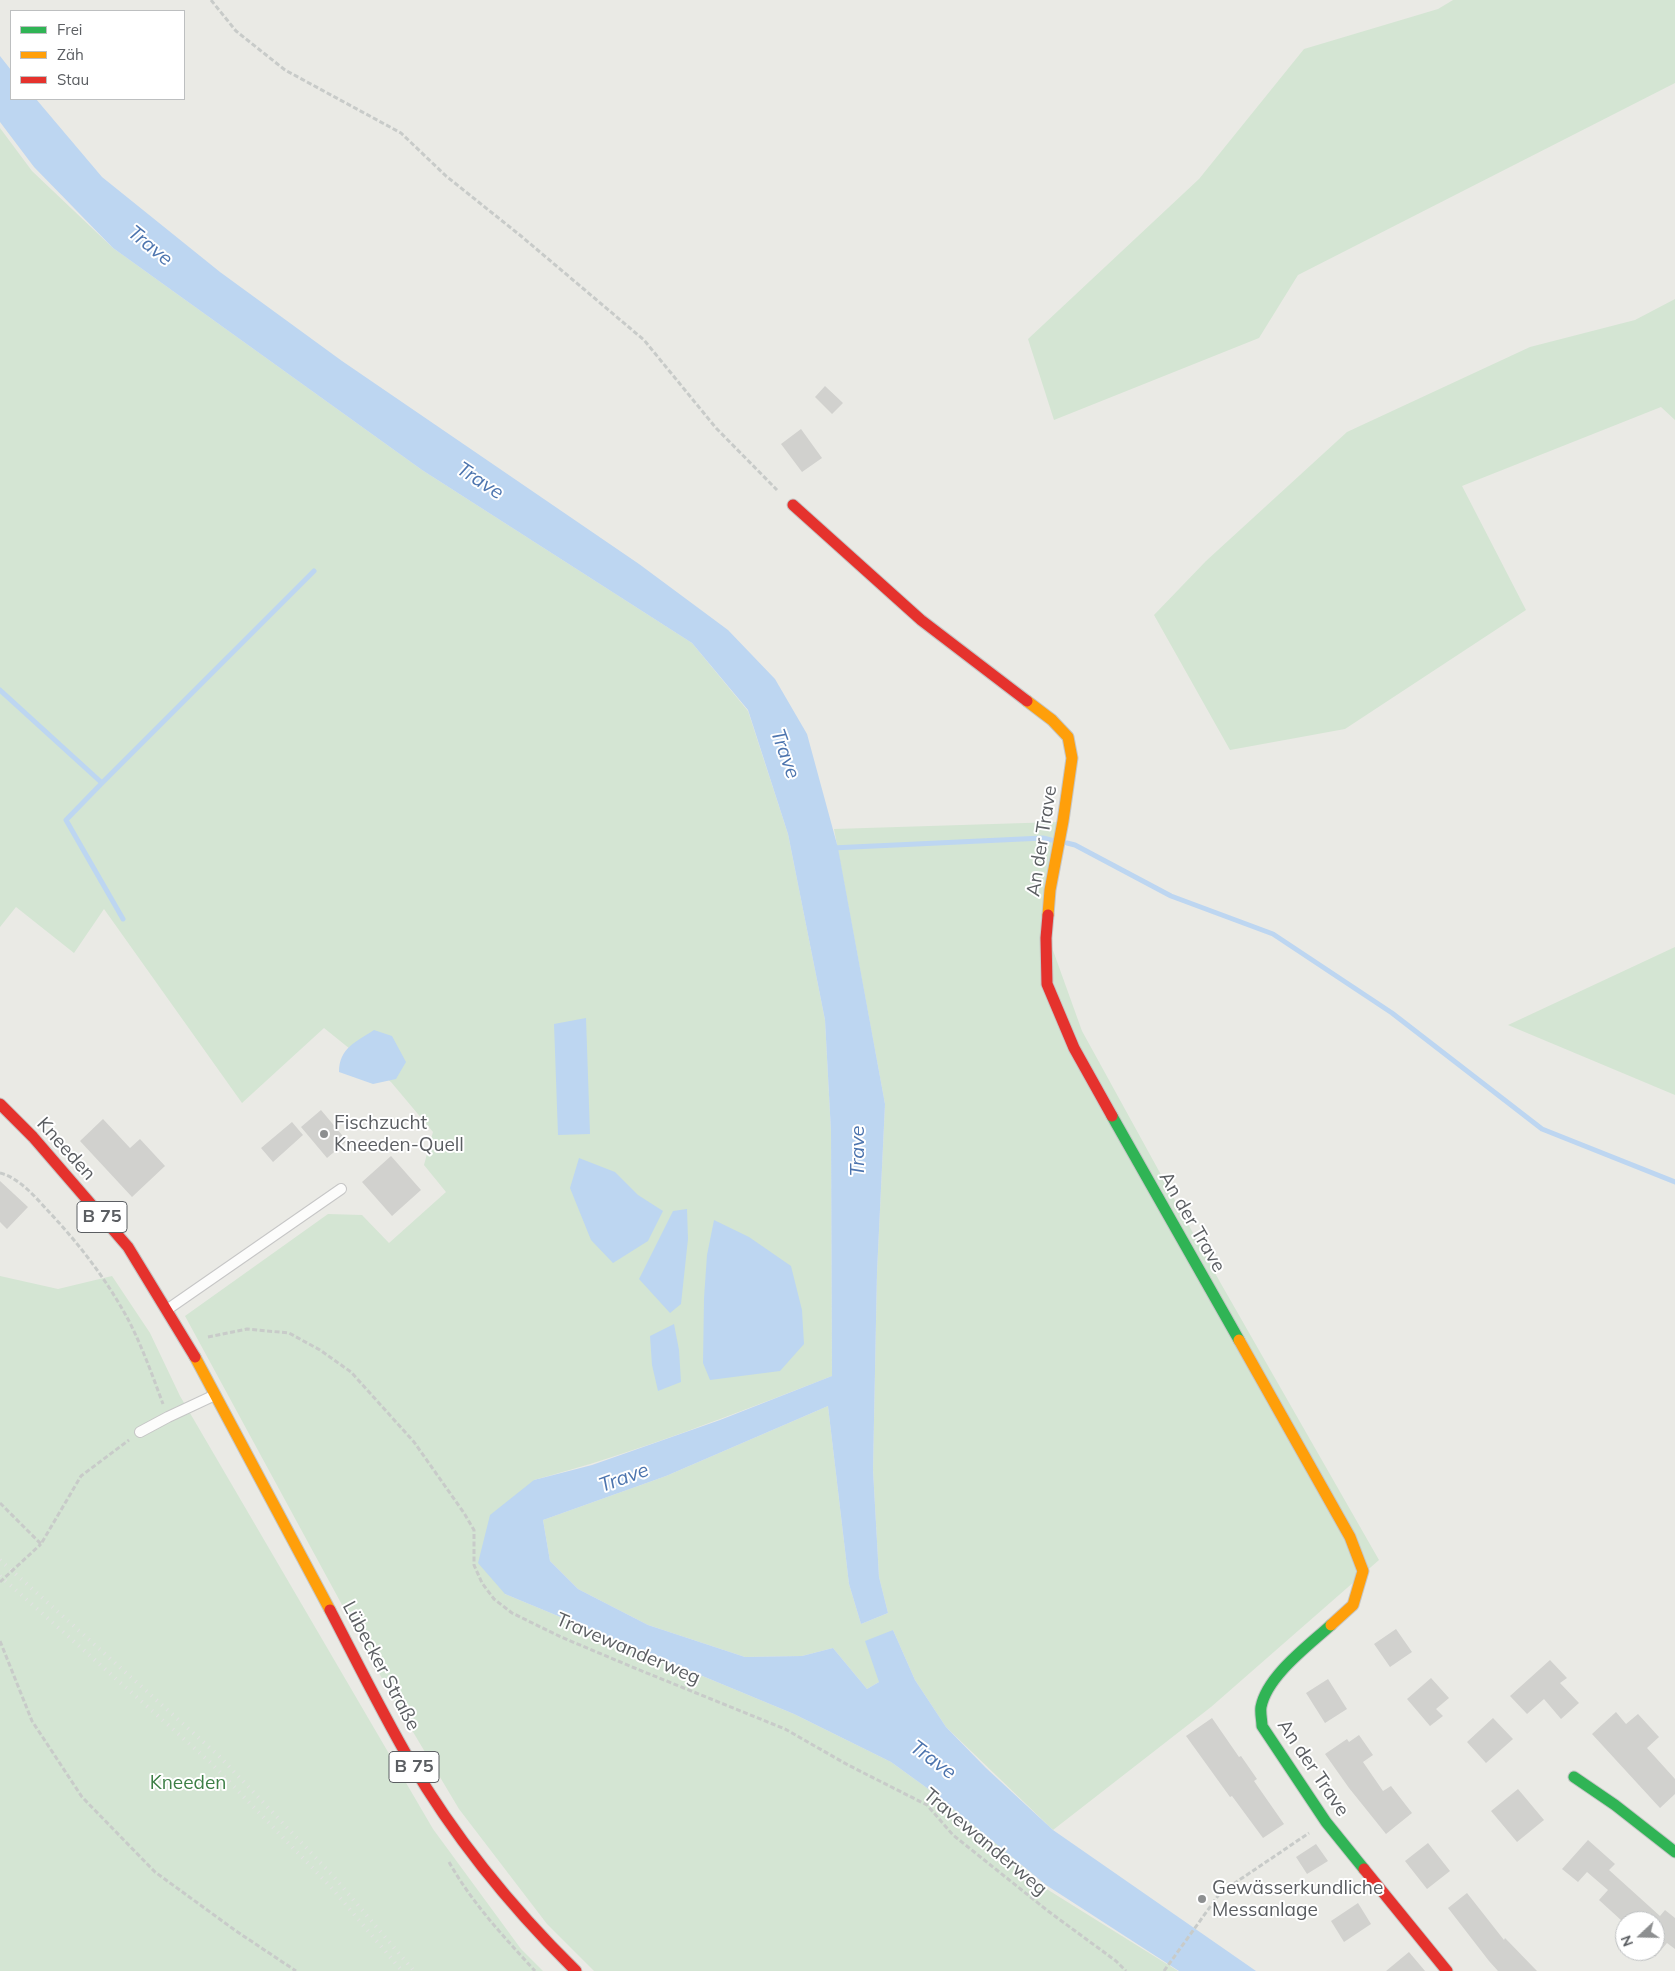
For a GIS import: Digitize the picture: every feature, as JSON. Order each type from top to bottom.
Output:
[{"type":"street","name":"An der Trave","points":[[793,505],[921,620],[1052,720],[1068,737],[1072,758],[1050,890],[1046,938],[1047,984],[1074,1048],[1350,1536],[1362,1571],[1353,1605],[1287,1665],[1268,1689],[1261,1708],[1262,1726],[1326,1822],[1447,1971]]},
{"type":"street","name":"Kneeden","points":[[0,1104],[33,1137],[128,1247],[187,1343]]},
{"type":"street","name":"B 75","points":[[187,1343],[216,1395]]},
{"type":"street","name":"Lübecker Straße","points":[[216,1395],[410,1761],[492,1882],[540,1936],[576,1971]]},
{"type":"street","points":[[1574,1777],[1615,1805],[1675,1852]]},
{"type":"lane","points":[[167,1309],[341,1189]]},
{"type":"lane","points":[[140,1432],[216,1395]]},
{"type":"path","points":[[211,0],[236,30],[285,70],[401,133],[446,176],[521,236],[644,340],[716,428],[793,505]]},
{"type":"path","points":[[0,1173],[30,1191],[78,1243],[109,1288],[134,1332],[168,1417]]},
{"type":"path","name":"Travewanderweg","points":[[187,1343],[216,1334],[247,1329],[289,1333],[320,1350],[351,1372],[414,1442],[474,1530],[474,1565],[482,1583],[494,1599],[512,1613],[561,1637],[785,1729],[848,1765],[927,1805],[953,1835],[1048,1911],[1116,1961],[1126,1971]]},
{"type":"path","points":[[0,1582],[41,1544],[82,1476],[140,1432]]},
{"type":"path","points":[[0,1502],[41,1544]]},
{"type":"path","points":[[0,1641],[32,1720],[82,1797],[155,1872],[236,1932],[296,1971]]},
{"type":"path","points":[[1164,1971],[1220,1893],[1326,1822]]},
{"type":"green space","points":[[1453,0],[1675,0],[1675,83],[1298,275],[1259,338],[1054,420],[1028,339],[1199,179],[1304,49],[1438,9]]},
{"type":"green space","points":[[0,128],[32,171],[113,248],[422,470],[692,643],[748,711],[788,834],[825,1020],[831,1132],[832,1376],[610,1458],[534,1480],[505,1594],[794,1714],[891,1762],[938,1796],[999,1845],[1045,1888],[1178,1971],[594,1971],[547,1924],[459,1809],[391,1695],[185,1316],[328,1214],[362,1215],[389,1243],[446,1192],[424,1165],[433,1132],[391,1082],[324,1028],[242,1103],[104,909],[74,953],[16,907],[0,927]]},
{"type":"green space","points":[[1675,299],[1675,420],[1661,407],[1462,486],[1526,610],[1345,729],[1230,750],[1154,615],[1206,561],[1347,432],[1530,347],[1635,320]]},
{"type":"green space","points":[[1057,822],[1050,942],[1082,1031],[1220,1282],[1379,1560],[1211,1707],[1053,1830],[946,1727],[915,1680],[893,1630],[879,1682],[867,1689],[833,1648],[802,1656],[745,1657],[648,1625],[578,1589],[550,1561],[543,1520],[666,1476],[828,1406],[849,1584],[861,1624],[888,1613],[879,1577],[873,1470],[877,1272],[885,1104],[834,829]]},
{"type":"green space","points":[[1675,947],[1675,1095],[1508,1025]]},
{"type":"green space","name":"Kneeden","points":[[0,1276],[58,1289],[112,1276],[150,1333],[180,1396],[433,1829],[521,1949],[543,1971],[0,1971]]},
{"type":"water","name":"Trave","points":[[0,56],[10,69],[10,100],[37,100],[102,177],[220,272],[342,361],[639,564],[728,630],[775,679],[807,734],[838,848],[885,1104],[877,1272],[873,1470],[879,1577],[888,1613],[861,1624],[849,1584],[828,1406],[666,1476],[543,1520],[550,1561],[578,1589],[648,1625],[745,1657],[802,1656],[833,1648],[867,1689],[879,1682],[865,1641],[893,1630],[915,1680],[946,1727],[986,1768],[1053,1830],[1256,1971],[1179,1971],[1046,1885],[938,1796],[891,1762],[794,1714],[505,1594],[478,1563],[490,1515],[534,1480],[592,1465],[720,1420],[832,1376],[831,1132],[825,1020],[788,834],[748,710],[692,643],[422,470],[113,248],[34,167],[0,122]]},
{"type":"water","points":[[586,1018],[590,1134],[558,1135],[554,1024]]},
{"type":"water","points":[[374,1030],[392,1036],[406,1062],[396,1079],[373,1084],[339,1072],[345,1051]]},
{"type":"water","points":[[579,1158],[615,1172],[638,1195],[663,1211],[648,1241],[613,1263],[591,1240],[570,1188]]},
{"type":"water","points":[[687,1209],[688,1239],[681,1304],[670,1313],[639,1279],[673,1211]]},
{"type":"water","points":[[714,1220],[749,1237],[791,1266],[802,1310],[804,1344],[780,1371],[710,1380],[703,1363],[704,1298],[707,1255]]},
{"type":"water","points":[[674,1324],[679,1350],[681,1382],[658,1391],[652,1365],[650,1336]]},
{"type":"building","points":[[825,386],[843,403],[832,414],[815,397]]},
{"type":"building","points":[[801,429],[822,458],[802,472],[781,444]]},
{"type":"building","name":"Fischzucht Kneeden-Quell","points":[[321,1110],[347,1141],[327,1158],[301,1127]]},
{"type":"building","points":[[103,1119],[130,1148],[140,1139],[165,1166],[132,1197],[80,1141]]},
{"type":"building","points":[[292,1122],[303,1135],[273,1162],[261,1148]]},
{"type":"building","points":[[391,1156],[421,1190],[392,1216],[362,1182]]},
{"type":"building","points":[[0,1181],[28,1207],[7,1229],[0,1222]]},
{"type":"building","points":[[1396,1629],[1412,1652],[1390,1667],[1374,1644]]},
{"type":"building","points":[[1550,1660],[1567,1678],[1560,1683],[1579,1703],[1561,1719],[1544,1699],[1527,1714],[1510,1696]]},
{"type":"building","points":[[1431,1678],[1449,1698],[1436,1709],[1443,1716],[1430,1726],[1407,1699]]},
{"type":"building","points":[[1328,1679],[1347,1709],[1325,1723],[1306,1693]]},
{"type":"building","points":[[1616,1712],[1626,1724],[1638,1714],[1659,1737],[1647,1748],[1675,1779],[1675,1794],[1660,1808],[1592,1734]]},
{"type":"building","points":[[1212,1718],[1257,1779],[1254,1781],[1284,1824],[1263,1838],[1232,1796],[1230,1797],[1186,1736]]},
{"type":"building","points":[[1493,1718],[1513,1739],[1486,1763],[1467,1742]]},
{"type":"building","points":[[1359,1735],[1373,1755],[1363,1762],[1383,1791],[1391,1786],[1412,1813],[1386,1834],[1349,1788],[1325,1754],[1347,1739],[1349,1742]]},
{"type":"building","points":[[1518,1789],[1544,1820],[1517,1842],[1491,1811]]},
{"type":"building","points":[[1588,1840],[1615,1864],[1609,1870],[1654,1911],[1615,1911],[1615,1915],[1599,1900],[1608,1890],[1587,1872],[1578,1882],[1562,1869]]},
{"type":"building","points":[[1428,1843],[1450,1871],[1427,1889],[1405,1861]]},
{"type":"building","points":[[1316,1844],[1328,1861],[1307,1874],[1296,1857]]},
{"type":"building","points":[[1467,1893],[1504,1940],[1505,1938],[1537,1971],[1498,1971],[1489,1961],[1448,1908]]},
{"type":"building","points":[[1358,1903],[1371,1924],[1344,1942],[1331,1921]]},
{"type":"building","points":[[1665,1910],[1675,1918],[1675,1949],[1667,1943],[1665,1945]]},
{"type":"building","points":[[1409,1952],[1425,1971],[1386,1971]]},
{"type":"waterway","points":[[123,919],[66,820],[314,571]]},
{"type":"waterway","points":[[0,690],[102,783]]},
{"type":"waterway","points":[[832,848],[1043,838],[1051,840]]},
{"type":"waterway","points":[[1067,843],[1075,845],[1171,896],[1273,934],[1392,1013],[1542,1129],[1675,1182]]},
{"type":"railway","points":[[0,1560],[219,1756],[334,1877],[414,1971]]},
{"type":"railway","points":[[0,1576],[211,1763],[330,1886],[402,1971]]},
{"type":"traffic: fast","points":[[1112,1116],[1239,1340]]},
{"type":"traffic: fast","points":[[1331,1625],[1300,1652],[1271,1684],[1261,1707],[1262,1726],[1326,1822],[1364,1869]]},
{"type":"traffic: fast","points":[[1574,1777],[1615,1805],[1675,1852]]},
{"type":"traffic: slow","points":[[1027,701],[1052,720],[1068,737],[1072,758],[1050,890],[1048,915]]},
{"type":"traffic: slow","points":[[1239,1340],[1350,1537],[1363,1571],[1353,1605],[1331,1625]]},
{"type":"traffic: slow","points":[[195,1357],[330,1610]]},
{"type":"traffic: jam","points":[[793,505],[921,620],[1027,701]]},
{"type":"traffic: jam","points":[[1048,915],[1046,938],[1047,984],[1074,1048],[1112,1116]]},
{"type":"traffic: jam","points":[[0,1104],[33,1137],[128,1247],[195,1357]]},
{"type":"traffic: jam","points":[[330,1610],[399,1742],[427,1790],[465,1845],[507,1897],[576,1971]]},
{"type":"traffic: jam","points":[[1364,1869],[1447,1971]]},
{"type":"place","name":"Fischzucht Kneeden-Quell","points":[[324,1134]]},
{"type":"place","name":"Gewässerkundliche Messanlage","points":[[1202,1899]]}]
